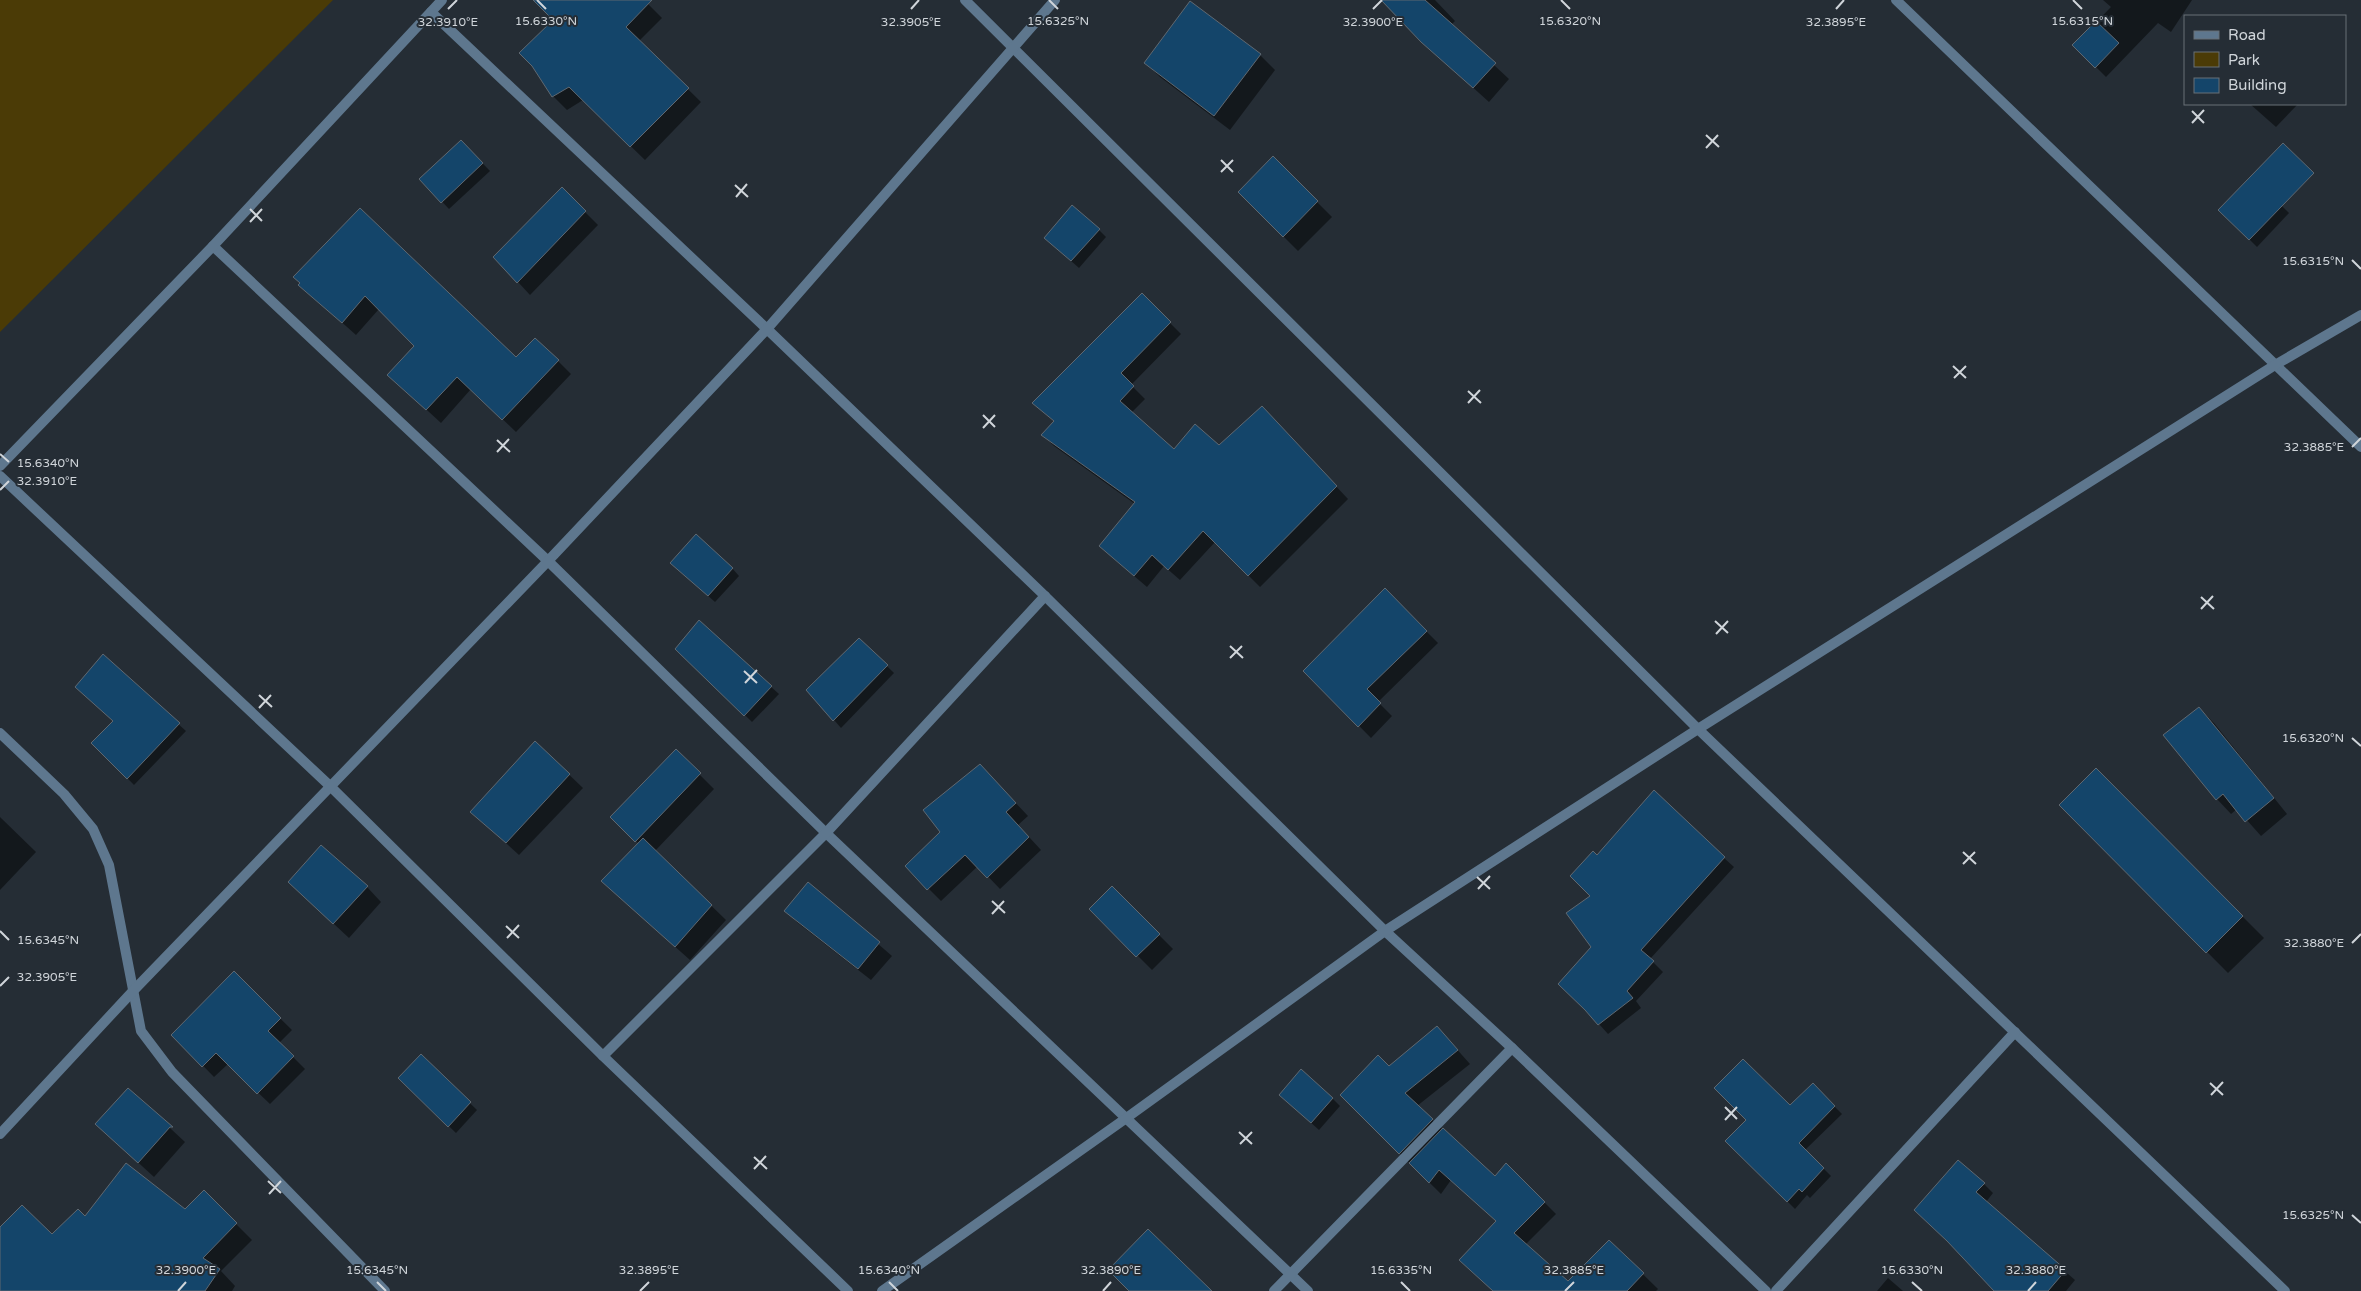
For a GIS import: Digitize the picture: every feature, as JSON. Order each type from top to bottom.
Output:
[{"type":"street","points":[[0,466],[213,246],[442,0]]},
{"type":"street","points":[[965,0],[1698,729],[2285,1291]]},
{"type":"street","points":[[0,1134],[134,990],[548,561],[767,329],[1055,0]]},
{"type":"street","points":[[1896,0],[2361,447]]},
{"type":"street","points":[[431,12],[767,329],[1045,596],[1385,931],[1512,1048],[1766,1291]]},
{"type":"street","points":[[213,246],[548,561],[826,833],[1308,1291]]},
{"type":"street","points":[[882,1291],[1125,1119],[1385,931],[1698,729],[2275,365],[2361,315]]},
{"type":"street","points":[[0,476],[330,786],[603,1056],[848,1291]]},
{"type":"street","points":[[603,1056],[826,833],[1045,596]]},
{"type":"street","points":[[0,733],[64,794],[93,829],[109,865],[141,1031],[172,1072],[385,1291]]},
{"type":"street","points":[[1776,1291],[2015,1032]]},
{"type":"street","points":[[1274,1291],[1512,1048]]},
{"type":"green space","points":[[0,0],[333,0],[0,332]]},
{"type":"building","points":[[533,0],[652,0],[626,27],[689,88],[630,147],[569,87],[552,97],[532,66],[519,53],[553,20]]},
{"type":"building","points":[[1381,0],[1425,0],[1496,63],[1473,88],[1421,42]]},
{"type":"building","points":[[1190,1],[1261,54],[1214,116],[1144,63]]},
{"type":"building","points":[[2096,21],[2119,43],[2095,68],[2072,45]]},
{"type":"building","points":[[461,140],[483,163],[441,203],[419,179]]},
{"type":"building","points":[[2283,143],[2314,173],[2249,240],[2218,210]]},
{"type":"building","points":[[1273,156],[1318,201],[1283,237],[1238,192]]},
{"type":"building","points":[[562,187],[586,211],[517,283],[493,257]]},
{"type":"building","points":[[1072,205],[1100,229],[1071,261],[1044,238]]},
{"type":"building","points":[[360,208],[516,357],[535,338],[559,360],[502,420],[457,377],[426,410],[387,375],[414,346],[365,296],[342,323],[298,285],[300,283],[293,277]]},
{"type":"building","points":[[1142,293],[1171,322],[1121,373],[1134,386],[1120,401],[1174,449],[1195,424],[1219,445],[1262,406],[1337,486],[1248,576],[1203,531],[1168,570],[1152,555],[1134,576],[1099,546],[1135,502],[1041,435],[1054,421],[1032,403]]},
{"type":"building","points":[[696,534],[733,568],[708,596],[670,563]]},
{"type":"building","points":[[1385,588],[1427,631],[1367,689],[1381,703],[1358,727],[1303,671]]},
{"type":"building","points":[[699,620],[772,686],[744,716],[675,649]]},
{"type":"building","points":[[859,638],[888,665],[833,721],[806,690]]},
{"type":"building","points":[[103,654],[180,723],[127,779],[91,743],[113,721],[75,687]]},
{"type":"building","points":[[2199,707],[2274,798],[2245,822],[2223,794],[2216,800],[2163,735]]},
{"type":"building","points":[[535,741],[570,774],[506,843],[470,812]]},
{"type":"building","points":[[676,749],[701,773],[635,842],[610,817]]},
{"type":"building","points":[[980,764],[1016,803],[1006,812],[1029,837],[987,878],[965,855],[927,890],[905,866],[940,832],[923,810]]},
{"type":"building","points":[[2096,768],[2243,916],[2206,953],[2059,805]]},
{"type":"building","points":[[1654,790],[1725,857],[1641,950],[1654,961],[1627,991],[1633,998],[1598,1025],[1558,984],[1591,947],[1566,913],[1590,896],[1570,876],[1593,851],[1597,855]]},
{"type":"building","points":[[643,838],[712,905],[675,947],[601,881]]},
{"type":"building","points":[[321,845],[368,886],[333,924],[288,882]]},
{"type":"building","points":[[808,882],[880,942],[858,969],[784,911]]},
{"type":"building","points":[[1112,886],[1160,934],[1136,957],[1089,909]]},
{"type":"building","points":[[234,971],[281,1018],[268,1031],[294,1056],[257,1094],[216,1053],[202,1067],[171,1035]]},
{"type":"building","points":[[1437,1026],[1458,1050],[1405,1093],[1433,1119],[1399,1154],[1340,1095],[1378,1055],[1389,1066]]},
{"type":"building","points":[[421,1054],[471,1102],[448,1127],[398,1078]]},
{"type":"building","points":[[1743,1059],[1790,1105],[1813,1083],[1835,1106],[1799,1143],[1824,1168],[1802,1192],[1799,1189],[1787,1202],[1725,1141],[1746,1120],[1714,1088]]},
{"type":"building","points":[[1301,1069],[1333,1098],[1311,1123],[1279,1095]]},
{"type":"building","points":[[128,1088],[173,1127],[170,1127],[138,1163],[95,1124]]},
{"type":"building","points":[[1443,1128],[1495,1176],[1506,1163],[1545,1202],[1514,1233],[1568,1281],[1609,1240],[1644,1273],[1627,1291],[1493,1291],[1459,1260],[1496,1221],[1439,1170],[1429,1183],[1409,1163]]},
{"type":"building","points":[[1958,1160],[1985,1183],[1976,1192],[2066,1270],[2048,1291],[1994,1291],[1947,1241],[1914,1210]]},
{"type":"building","points":[[126,1163],[185,1209],[204,1190],[237,1223],[203,1258],[220,1269],[205,1291],[0,1291],[0,1227],[22,1205],[52,1234],[78,1209],[85,1216]]},
{"type":"building","points":[[1148,1229],[1212,1291],[1129,1291],[1108,1270]]}]
